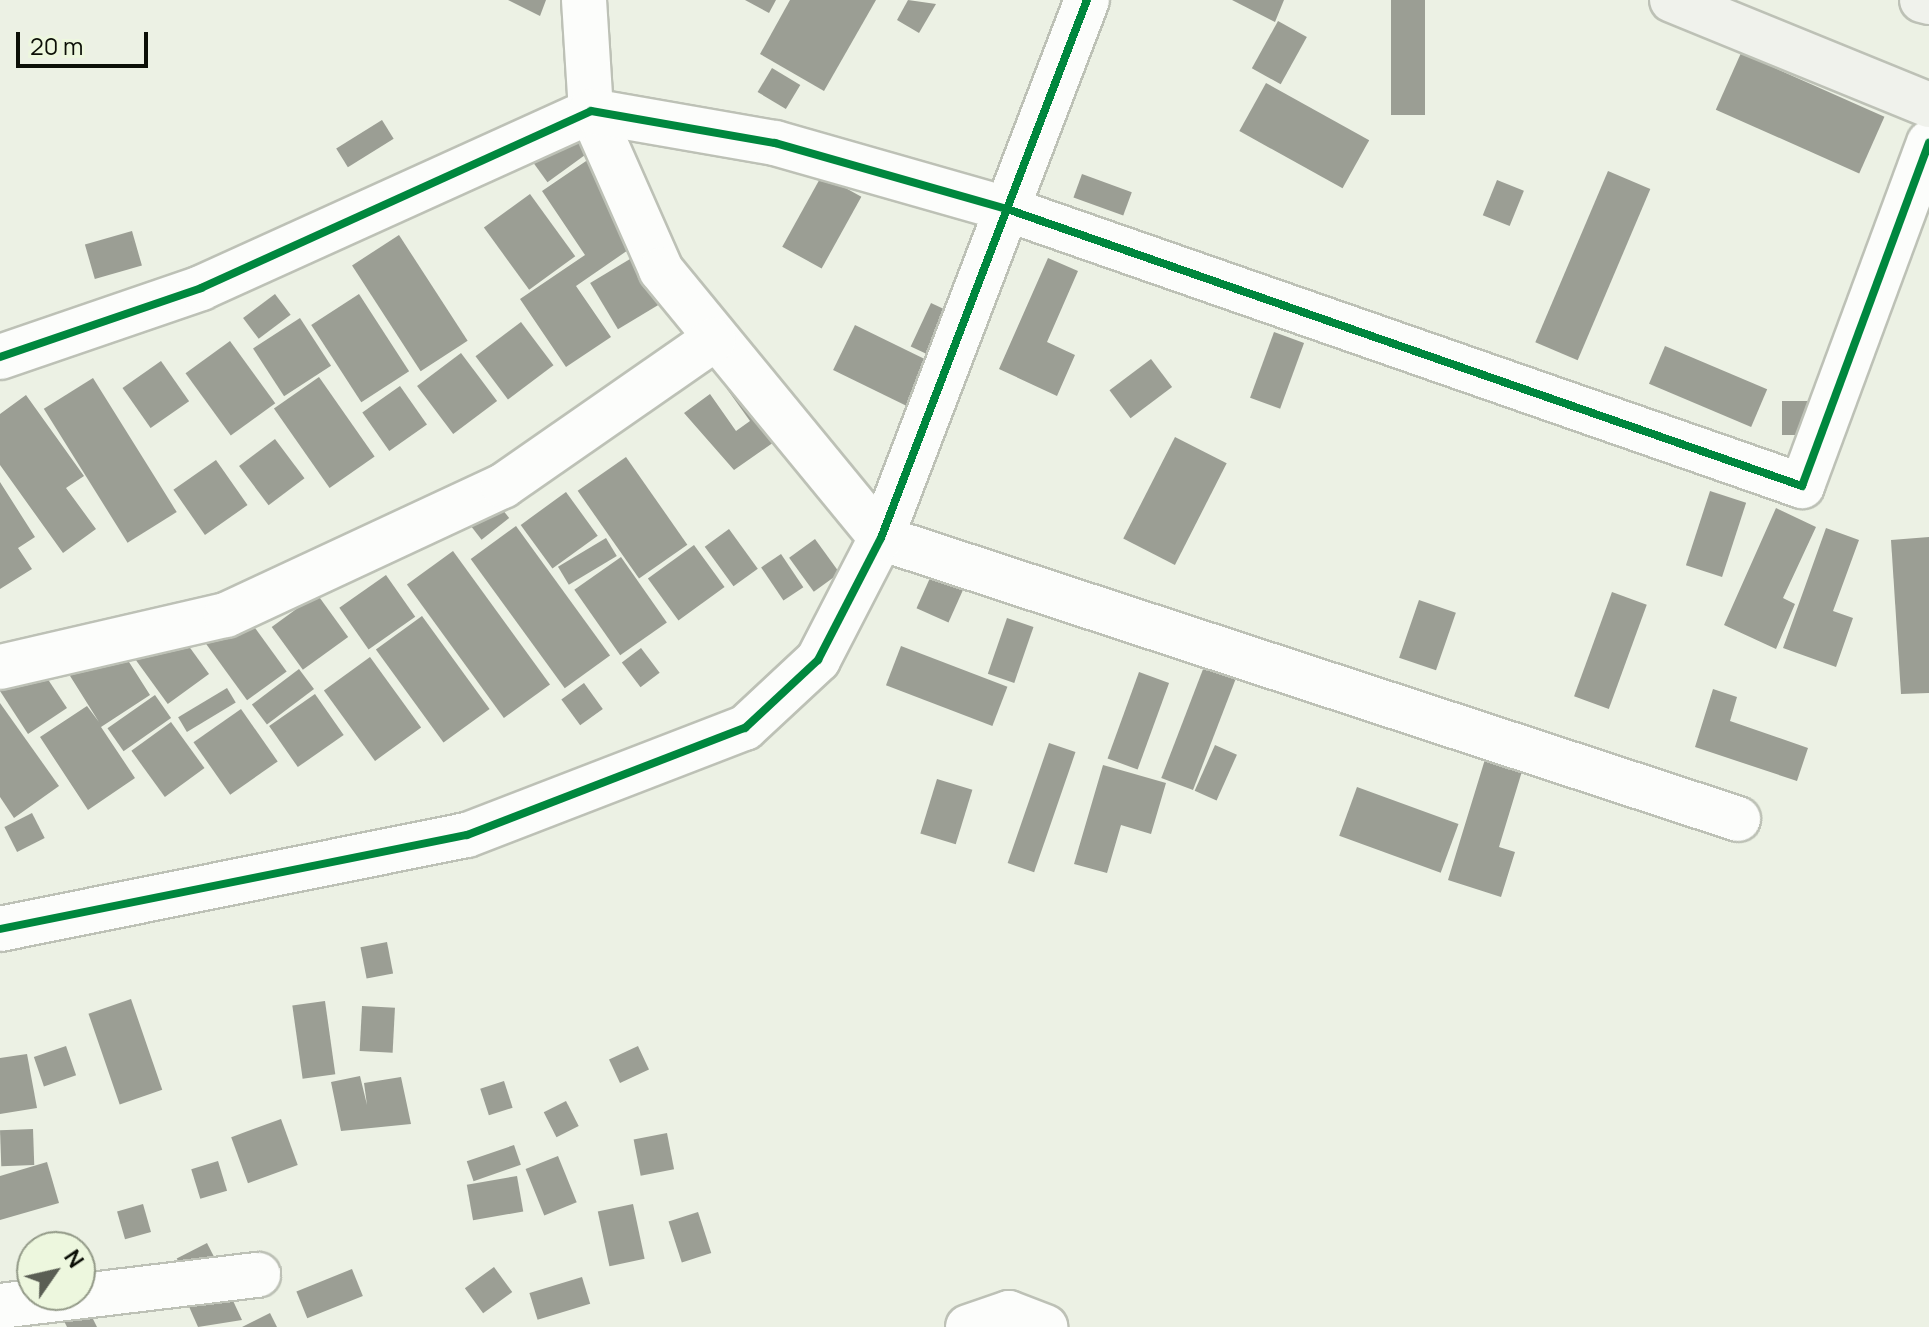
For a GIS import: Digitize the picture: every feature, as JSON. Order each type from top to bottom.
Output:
[{"type":"main road","points":[[1672,0],[1929,105]]},
{"type":"main road","points":[[1922,0],[1929,2]]},
{"type":"street","points":[[584,0],[591,111],[661,270],[713,340],[881,538],[1738,819]]},
{"type":"street","points":[[0,929],[467,835],[745,728],[818,660],[881,538],[1087,0]]},
{"type":"street","points":[[0,357],[201,288],[591,111],[775,143],[1007,209],[1802,486],[1929,143]]},
{"type":"street","points":[[0,667],[226,615],[503,486],[713,340]]},
{"type":"street","points":[[0,1306],[258,1275]]},
{"type":"street","points":[[968,1327],[1009,1313],[1045,1327]]},
{"type":"building","points":[[508,0],[546,0],[540,16]]},
{"type":"building","points":[[745,0],[776,0],[769,13]]},
{"type":"building","points":[[790,0],[876,0],[824,91],[760,54]]},
{"type":"building","points":[[908,0],[936,4],[919,33],[897,20]]},
{"type":"building","points":[[1232,0],[1284,0],[1275,22]]},
{"type":"building","points":[[1391,0],[1425,0],[1425,115],[1391,115]]},
{"type":"building","points":[[1278,21],[1307,37],[1281,84],[1252,68]]},
{"type":"building","points":[[1741,53],[1884,117],[1859,173],[1716,110]]},
{"type":"building","points":[[772,68],[800,85],[786,109],[758,92]]},
{"type":"building","points":[[1266,83],[1369,140],[1343,188],[1239,131]]},
{"type":"building","points":[[382,120],[394,139],[348,167],[336,149]]},
{"type":"building","points":[[573,134],[587,153],[547,182],[533,163]]},
{"type":"building","points":[[592,157],[647,237],[576,286],[611,337],[566,367],[520,299],[585,255],[542,191]]},
{"type":"building","points":[[1608,171],[1650,189],[1578,360],[1535,342]]},
{"type":"building","points":[[1082,174],[1132,192],[1123,216],[1073,197]]},
{"type":"building","points":[[822,175],[861,197],[822,269],[782,247]]},
{"type":"building","points":[[1497,180],[1524,191],[1510,226],[1483,215]]},
{"type":"building","points":[[530,194],[575,256],[529,290],[484,228]]},
{"type":"building","points":[[132,231],[142,266],[95,279],[85,245]]},
{"type":"building","points":[[399,235],[468,341],[421,371],[352,265]]},
{"type":"building","points":[[645,250],[673,296],[618,329],[590,283]]},
{"type":"building","points":[[1048,258],[1078,271],[1047,342],[1075,355],[1057,396],[999,369]]},
{"type":"building","points":[[275,294],[291,315],[259,339],[243,318]]},
{"type":"building","points":[[359,294],[409,371],[361,402],[311,325]]},
{"type":"building","points":[[931,303],[955,314],[934,357],[911,347]]},
{"type":"building","points":[[300,318],[331,366],[284,396],[253,348]]},
{"type":"building","points":[[521,322],[553,365],[508,399],[475,356]]},
{"type":"building","points":[[855,325],[936,364],[914,409],[833,370]]},
{"type":"building","points":[[1274,332],[1304,343],[1280,409],[1250,398]]},
{"type":"building","points":[[230,341],[275,403],[231,436],[186,373]]},
{"type":"building","points":[[1665,346],[1767,389],[1751,427],[1649,384]]},
{"type":"building","points":[[461,353],[497,401],[453,434],[417,386]]},
{"type":"building","points":[[1151,359],[1172,387],[1131,418],[1109,390]]},
{"type":"building","points":[[161,361],[189,401],[151,428],[122,388]]},
{"type":"building","points":[[319,377],[375,456],[330,488],[274,409]]},
{"type":"building","points":[[93,378],[177,512],[128,543],[44,409]]},
{"type":"building","points":[[744,378],[784,435],[734,470],[684,413],[710,394],[736,431],[750,421],[727,389]]},
{"type":"building","points":[[400,386],[427,425],[389,451],[362,412]]},
{"type":"building","points":[[26,395],[84,476],[66,488],[96,529],[63,553],[0,465],[0,414]]},
{"type":"building","points":[[1782,401],[1815,401],[1815,435],[1782,435]]},
{"type":"building","points":[[1175,437],[1227,463],[1175,565],[1123,539]]},
{"type":"building","points":[[275,439],[304,478],[269,505],[239,466]]},
{"type":"building","points":[[626,457],[687,545],[639,578],[578,491]]},
{"type":"building","points":[[216,460],[248,505],[205,535],[173,490]]},
{"type":"building","points":[[0,482],[35,537],[18,548],[32,569],[0,589]]},
{"type":"building","points":[[1710,491],[1746,503],[1722,577],[1686,565]]},
{"type":"building","points":[[566,492],[598,536],[552,569],[521,525]]},
{"type":"building","points":[[495,500],[509,518],[482,540],[467,522]]},
{"type":"building","points":[[1776,508],[1816,527],[1783,598],[1795,604],[1776,649],[1724,625]]},
{"type":"building","points":[[516,526],[610,655],[565,688],[471,559]]},
{"type":"building","points":[[1826,528],[1859,540],[1833,611],[1853,618],[1836,667],[1783,648]]},
{"type":"building","points":[[729,529],[758,569],[734,586],[705,547]]},
{"type":"building","points":[[1929,537],[1929,693],[1901,694],[1891,540]]},
{"type":"building","points":[[606,538],[617,556],[569,585],[558,567]]},
{"type":"building","points":[[815,539],[840,573],[814,592],[789,558]]},
{"type":"building","points":[[694,545],[725,587],[678,621],[648,579]]},
{"type":"building","points":[[453,551],[550,684],[504,718],[407,585]]},
{"type":"building","points":[[781,554],[803,587],[783,601],[761,567]]},
{"type":"building","points":[[621,557],[667,623],[620,655],[574,590]]},
{"type":"building","points":[[934,569],[966,583],[948,623],[917,608]]},
{"type":"building","points":[[386,575],[415,617],[369,649],[339,608]]},
{"type":"building","points":[[1612,592],[1647,605],[1609,709],[1574,696]]},
{"type":"building","points":[[317,594],[348,637],[303,670],[272,627]]},
{"type":"building","points":[[1419,600],[1456,613],[1436,670],[1399,658]]},
{"type":"building","points":[[242,610],[287,671],[247,700],[202,639]]},
{"type":"building","points":[[422,616],[490,709],[443,743],[376,650]]},
{"type":"building","points":[[1007,618],[1033,627],[1014,683],[988,674]]},
{"type":"building","points":[[172,623],[209,674],[168,704],[131,653]]},
{"type":"building","points":[[108,629],[150,695],[101,727],[135,778],[88,810],[40,737],[87,706],[99,722],[60,660]]},
{"type":"building","points":[[901,646],[1007,687],[992,726],[886,685]]},
{"type":"building","points":[[27,648],[67,708],[28,734],[0,691],[0,666]]},
{"type":"building","points":[[641,648],[660,673],[640,687],[622,662]]},
{"type":"building","points":[[370,657],[421,727],[375,761],[324,691]]},
{"type":"building","points":[[1205,664],[1237,676],[1193,790],[1161,778]]},
{"type":"building","points":[[299,669],[314,689],[267,724],[252,705]]},
{"type":"building","points":[[1139,672],[1169,683],[1138,769],[1108,758]]},
{"type":"building","points":[[584,683],[603,709],[580,725],[561,699]]},
{"type":"building","points":[[227,688],[236,703],[187,732],[178,717]]},
{"type":"building","points":[[1713,689],[1737,697],[1730,721],[1808,748],[1797,781],[1695,747]]},
{"type":"building","points":[[315,694],[344,735],[298,767],[269,726]]},
{"type":"building","points":[[155,695],[171,718],[124,751],[107,728]]},
{"type":"building","points":[[0,703],[59,786],[14,818],[0,797]]},
{"type":"building","points":[[241,709],[278,761],[230,795],[193,742]]},
{"type":"building","points":[[171,722],[205,768],[165,797],[131,751]]},
{"type":"building","points":[[1049,743],[1075,752],[1034,872],[1008,863]]},
{"type":"building","points":[[1215,745],[1237,755],[1217,800],[1195,791]]},
{"type":"building","points":[[1486,756],[1523,768],[1499,847],[1515,852],[1501,897],[1448,880]]},
{"type":"building","points":[[1103,765],[1166,783],[1151,834],[1121,825],[1107,873],[1074,864]]},
{"type":"building","points":[[937,779],[972,790],[956,844],[920,834]]},
{"type":"building","points":[[1357,787],[1458,824],[1441,873],[1339,836]]},
{"type":"building","points":[[32,813],[45,838],[17,852],[4,827]]},
{"type":"building","points":[[387,942],[393,973],[367,979],[360,947]]},
{"type":"building","points":[[131,999],[162,1090],[120,1104],[88,1014]]},
{"type":"building","points":[[325,1001],[335,1074],[303,1079],[292,1006]]},
{"type":"building","points":[[362,1006],[395,1008],[393,1053],[360,1051]]},
{"type":"building","points":[[66,1046],[76,1075],[44,1086],[34,1057]]},
{"type":"building","points":[[638,1046],[649,1070],[620,1083],[609,1060]]},
{"type":"building","points":[[27,1054],[37,1108],[0,1114],[0,1058]]},
{"type":"building","points":[[360,1076],[367,1105],[364,1083],[401,1077],[411,1124],[341,1131],[331,1082]]},
{"type":"building","points":[[504,1081],[513,1108],[489,1115],[480,1089]]},
{"type":"building","points":[[566,1101],[579,1126],[556,1137],[544,1112]]},
{"type":"building","points":[[281,1119],[298,1165],[248,1183],[231,1137]]},
{"type":"building","points":[[33,1129],[34,1165],[1,1166],[0,1130]]},
{"type":"building","points":[[667,1133],[674,1169],[641,1176],[634,1139]]},
{"type":"building","points":[[514,1145],[521,1165],[474,1181],[467,1161]]},
{"type":"building","points":[[558,1156],[577,1202],[544,1215],[526,1169]]},
{"type":"building","points":[[218,1161],[227,1191],[200,1199],[191,1169]]},
{"type":"building","points":[[47,1162],[59,1203],[0,1220],[0,1176]]},
{"type":"building","points":[[517,1176],[523,1211],[473,1220],[467,1185]]},
{"type":"building","points":[[143,1204],[151,1232],[125,1239],[117,1211]]},
{"type":"building","points":[[633,1204],[645,1259],[609,1266],[598,1211]]},
{"type":"building","points":[[698,1212],[711,1253],[682,1262],[669,1222]]},
{"type":"building","points":[[207,1243],[221,1270],[190,1285],[177,1258]]},
{"type":"building","points":[[494,1267],[512,1292],[483,1313],[465,1288]]},
{"type":"building","points":[[352,1269],[363,1296],[307,1318],[296,1291]]},
{"type":"building","points":[[221,1275],[242,1320],[198,1327],[183,1293]]},
{"type":"building","points":[[582,1277],[590,1304],[538,1320],[529,1293]]},
{"type":"building","points":[[79,1311],[89,1311],[97,1327],[67,1327],[63,1319]]},
{"type":"building","points":[[270,1313],[277,1327],[242,1327]]},
{"type":"cycle path","points":[[0,929],[467,835],[745,728],[818,660],[881,538],[1087,0]]},
{"type":"cycle path","points":[[0,357],[201,288],[591,111],[775,143],[1007,209],[1802,486],[1929,143]]}]
